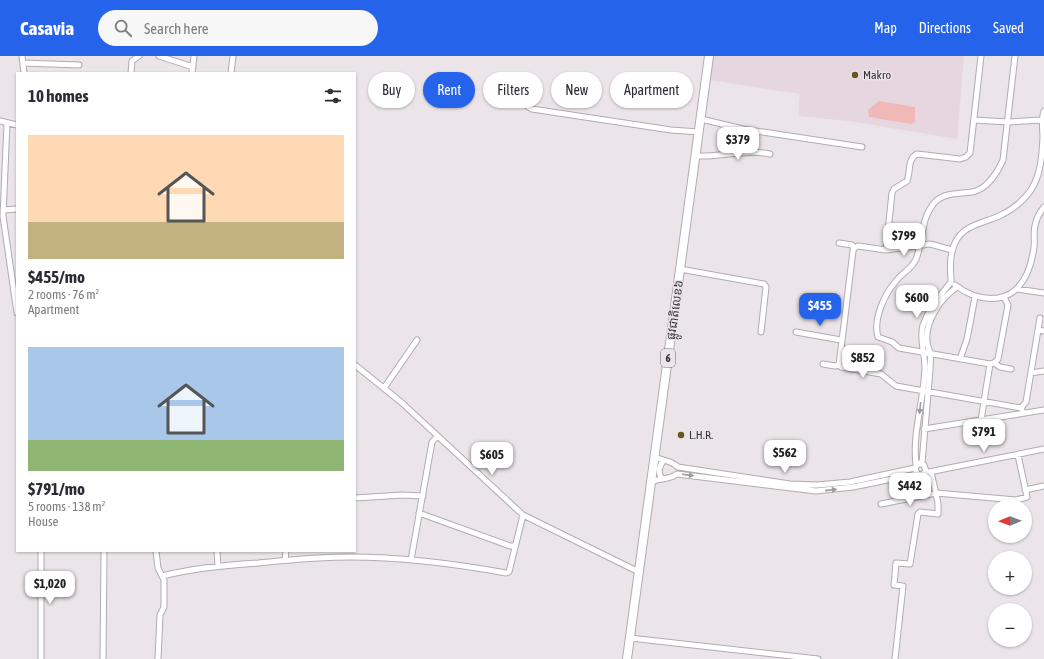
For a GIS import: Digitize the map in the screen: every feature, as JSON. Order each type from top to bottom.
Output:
[{"type":"highway","name":"ផ្លូវជាតិលេខ៦","points":[[627,659],[709,56]]},
{"type":"street","points":[[22,56],[24,72]]},
{"type":"street","points":[[131,72],[132,61],[139,56]]},
{"type":"street","points":[[159,56],[193,67]]},
{"type":"street","points":[[192,72],[194,56]]},
{"type":"street","points":[[231,72],[233,56]]},
{"type":"street","points":[[886,250],[892,193],[894,189],[907,181],[913,156],[917,154],[960,159],[966,157],[970,153],[981,56]]},
{"type":"street","points":[[1011,369],[992,364],[899,348],[892,342],[878,337],[876,331],[883,302],[896,281],[915,261],[921,246],[923,224],[926,214],[936,201],[946,195],[974,191],[984,186],[995,176],[1003,160],[1015,56]]},
{"type":"street","points":[[22,63],[79,65]]},
{"type":"street","points":[[530,108],[671,130],[699,132]]},
{"type":"street","points":[[917,474],[915,467],[917,436],[925,369],[922,344],[923,326],[930,310],[951,282],[950,267],[952,250],[958,238],[968,227],[1002,215],[1015,207],[1030,191],[1043,166],[1042,120],[1044,111]]},
{"type":"street","points":[[701,119],[743,129],[862,147]]},
{"type":"street","points":[[974,120],[1008,122],[1042,120]]},
{"type":"street","points":[[0,121],[16,125]]},
{"type":"street","points":[[7,123],[2,216],[16,307]]},
{"type":"street","points":[[696,156],[718,156],[749,151],[770,154]]},
{"type":"street","points":[[951,282],[975,297],[990,299],[1004,297],[1017,289],[1030,268],[1035,246],[1035,226],[1044,207]]},
{"type":"street","points":[[3,210],[16,209]]},
{"type":"street","points":[[839,243],[852,245],[854,248]]},
{"type":"street","points":[[854,248],[858,246],[886,250],[930,244],[952,250]]},
{"type":"street","points":[[839,365],[854,248]]},
{"type":"street","points":[[680,269],[764,284],[766,287],[761,332]]},
{"type":"street","points":[[922,464],[924,428],[929,392],[930,354],[926,343],[928,327],[934,311],[945,297],[957,287]]},
{"type":"street","points":[[1017,289],[1044,293]]},
{"type":"street","points":[[960,359],[967,339],[975,297]]},
{"type":"street","points":[[981,420],[992,364],[998,359],[1008,305],[1004,297]]},
{"type":"street","points":[[1022,414],[1021,408],[1026,402],[1040,318]]},
{"type":"street","points":[[1038,330],[1044,330]]},
{"type":"street","points":[[796,332],[841,340]]},
{"type":"street","points":[[384,388],[417,340]]},
{"type":"street","points":[[823,364],[835,366],[839,365],[841,367],[881,374],[896,386],[984,400],[1021,408]]},
{"type":"street","points":[[356,366],[384,388],[523,515],[639,572]]},
{"type":"street","points":[[1030,373],[1044,371]]},
{"type":"street","points":[[924,428],[1044,410]]},
{"type":"street","points":[[411,560],[432,442],[437,437]]},
{"type":"street","points":[[651,482],[678,474],[816,488],[853,487],[917,474],[922,475],[929,472],[1044,449]]},
{"type":"street","points":[[881,504],[936,493],[1016,500],[1027,497],[1018,454]]},
{"type":"street","points":[[655,456],[663,461],[669,460],[678,467],[688,469],[816,488],[850,482],[915,467],[922,464]]},
{"type":"street","points":[[661,478],[659,466],[663,461]]},
{"type":"street","points":[[895,659],[903,586],[894,585],[896,563],[910,564],[918,514],[920,512],[938,514],[936,493],[929,472],[922,464]]},
{"type":"street","points":[[1026,490],[1044,486]]},
{"type":"street","points":[[356,498],[402,495],[423,496]]},
{"type":"street","points":[[419,513],[510,546],[515,546]]},
{"type":"street","points":[[162,576],[218,566],[285,560],[346,557],[411,560],[506,573],[509,572],[523,515]]},
{"type":"street","points":[[41,552],[41,659]]},
{"type":"street","points":[[103,659],[104,552]]},
{"type":"street","points":[[156,552],[158,568],[164,580],[164,602],[160,616],[158,659]]},
{"type":"street","points":[[217,552],[218,566]]},
{"type":"street","points":[[285,560],[286,552]]},
{"type":"street","points":[[630,638],[818,659]]},
{"type":"shaded area","points":[[712,56],[964,56],[957,139],[849,121],[798,116],[800,94],[709,80]]},
{"type":"shaded area","points":[[879,101],[915,107],[915,122],[911,124],[869,117],[868,110]]},
{"type":"place","name":"Makro","points":[[855,75]]},
{"type":"place","name":"L.H.R.","points":[[681,435]]}]
